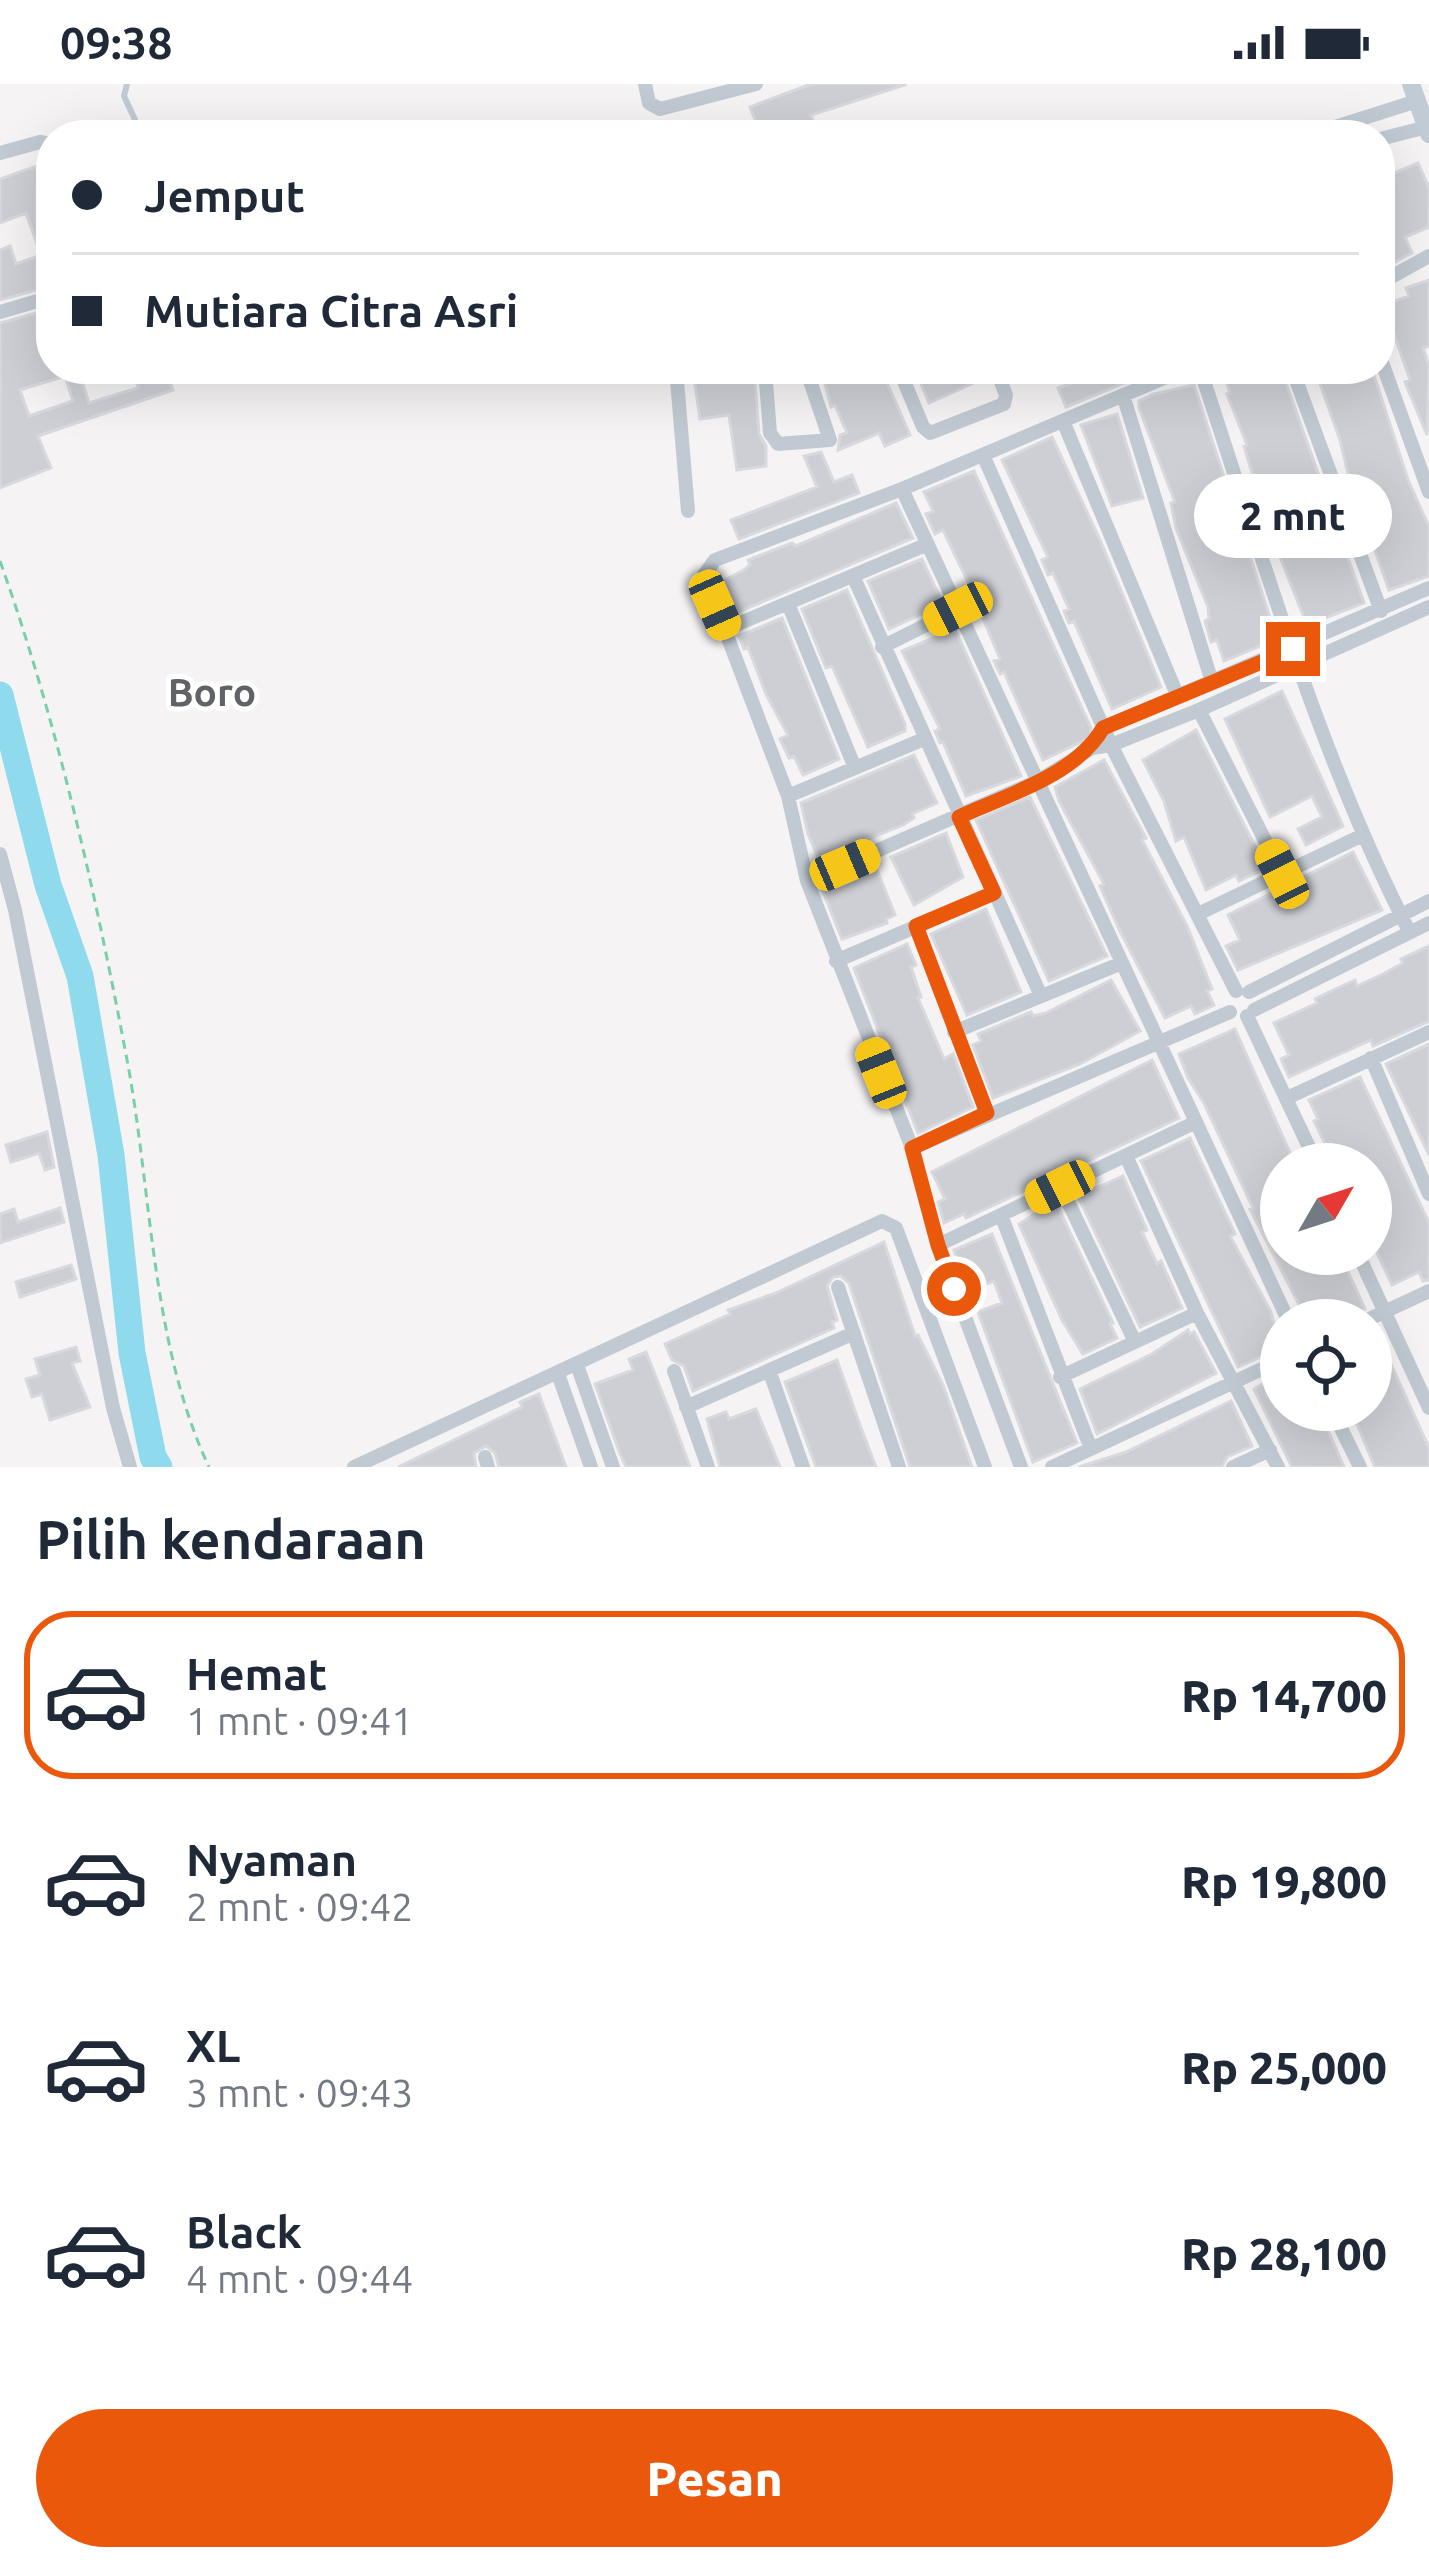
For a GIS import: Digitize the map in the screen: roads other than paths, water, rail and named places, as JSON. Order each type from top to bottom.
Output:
[{"type":"street","points":[[646,84],[649,103],[660,109],[756,84]]},
{"type":"street","points":[[1347,120],[1414,93],[1428,130],[1395,136]]},
{"type":"street","points":[[0,153],[36,143]]},
{"type":"street","points":[[1395,275],[1429,256]]},
{"type":"street","points":[[0,312],[36,301]]},
{"type":"street","points":[[677,384],[688,511]]},
{"type":"street","points":[[766,384],[770,433],[775,442],[787,446],[830,440],[811,384]]},
{"type":"street","points":[[904,384],[930,433],[1007,401],[1001,384]]},
{"type":"street","points":[[1021,1467],[938,1245],[912,1148],[807,881],[788,796],[704,581],[710,564],[1150,384]]},
{"type":"street","points":[[1205,384],[1295,657],[1363,835],[1409,931]]},
{"type":"street","points":[[1298,384],[1381,611]]},
{"type":"street","points":[[1390,384],[1429,492]]},
{"type":"street","points":[[1124,395],[1212,682]]},
{"type":"street","points":[[1063,421],[1178,697]]},
{"type":"street","points":[[983,454],[1111,745],[1243,992],[1307,1143]]},
{"type":"street","points":[[902,489],[1278,1299]]},
{"type":"street","points":[[726,629],[928,544]]},
{"type":"street","points":[[854,578],[1041,996]]},
{"type":"street","points":[[807,881],[1038,781],[1092,748],[1199,710],[1429,588]]},
{"type":"street","points":[[789,606],[855,768]]},
{"type":"street","points":[[1092,748],[1103,728],[1212,682],[1429,607]]},
{"type":"street","points":[[882,647],[958,609]]},
{"type":"street","points":[[1199,710],[1282,874]]},
{"type":"street","points":[[788,796],[924,740]]},
{"type":"street","points":[[1198,914],[1363,835]]},
{"type":"street","points":[[0,854],[113,1408],[130,1467]]},
{"type":"street","points":[[836,961],[994,893]]},
{"type":"street","points":[[1230,1012],[1229,998],[1429,901]]},
{"type":"street","points":[[1230,1012],[1238,1017],[1251,1013],[1429,923]]},
{"type":"street","points":[[916,926],[987,1113]]},
{"type":"street","points":[[954,1032],[1122,963]]},
{"type":"street","points":[[912,1148],[1230,1012]]},
{"type":"street","points":[[1287,1098],[1429,1032]]},
{"type":"street","points":[[1371,1058],[1428,1191]]},
{"type":"street","points":[[938,1245],[1196,1123]]},
{"type":"street","points":[[1126,1156],[1197,1313],[1278,1467]]},
{"type":"street","points":[[1060,1187],[1135,1342]]},
{"type":"street","points":[[1001,1216],[1091,1449]]},
{"type":"street","points":[[354,1467],[882,1221],[896,1228],[985,1467]]},
{"type":"street","points":[[838,1287],[899,1467]]},
{"type":"street","points":[[1392,1308],[1429,1291]]},
{"type":"street","points":[[1060,1377],[1197,1313]]},
{"type":"street","points":[[1392,1329],[1429,1408]]},
{"type":"street","points":[[686,1407],[854,1333]]},
{"type":"street","points":[[577,1365],[614,1467]]},
{"type":"street","points":[[769,1370],[803,1467]]},
{"type":"street","points":[[1052,1467],[1260,1370]]},
{"type":"street","points":[[674,1371],[708,1467]]},
{"type":"street","points":[[557,1374],[591,1467]]},
{"type":"street","points":[[1342,1431],[1360,1467]]},
{"type":"street","points":[[1233,1467],[1270,1450]]},
{"type":"lane","points":[[127,84],[124,96],[135,120]]},
{"type":"waterway","points":[[0,695],[48,885],[80,976],[111,1155],[132,1353],[159,1467]]},
{"type":"district","name":"Boro","points":[[212,691]]}]
